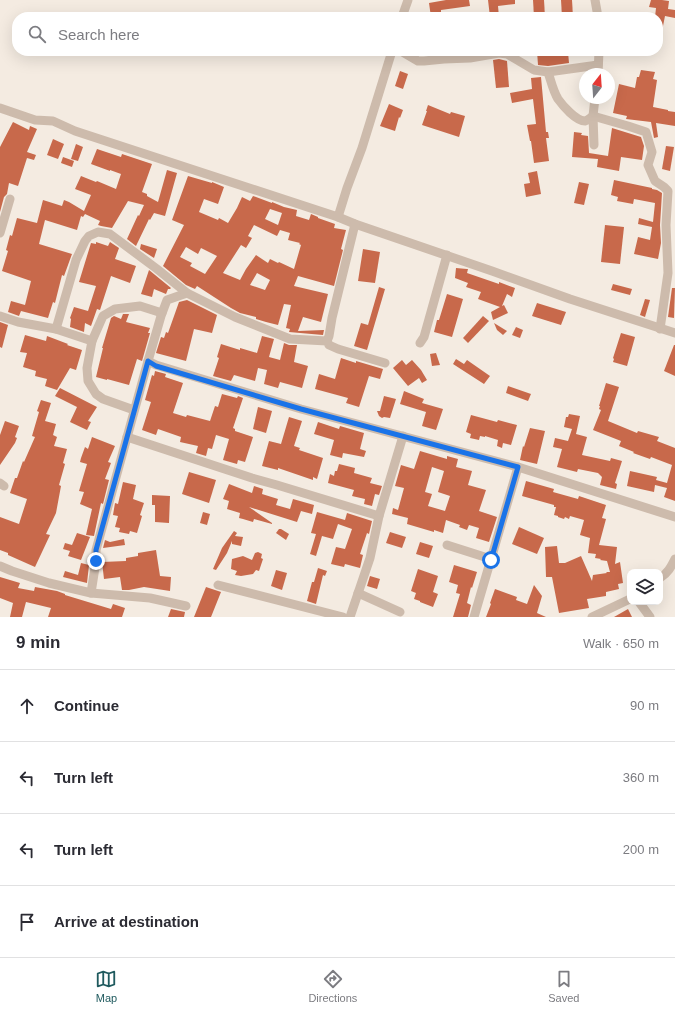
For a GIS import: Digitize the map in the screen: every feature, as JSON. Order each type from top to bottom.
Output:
[{"type":"street","points":[[404,12],[408,0]]},
{"type":"street","points":[[595,0],[597,12]]},
{"type":"street","points":[[338,217],[362,148],[390,56]]},
{"type":"street","points":[[410,56],[418,61],[482,56]]},
{"type":"street","points":[[510,56],[534,70],[548,72],[579,71]]},
{"type":"street","points":[[598,68],[599,56]]},
{"type":"street","points":[[548,72],[558,99],[571,114],[583,121],[588,120],[593,116]]},
{"type":"street","points":[[594,104],[593,116],[594,145]]},
{"type":"street","points":[[0,110],[35,120],[53,121],[75,131],[338,217],[570,299],[675,334]]},
{"type":"street","points":[[593,116],[646,132],[652,152],[648,166],[655,181],[668,191],[666,225],[668,272],[660,329]]},
{"type":"street","points":[[0,234],[10,199]]},
{"type":"street","points":[[327,341],[355,224]]},
{"type":"street","points":[[56,328],[76,260],[85,241],[89,236],[98,232],[110,234],[187,293],[235,317],[290,339],[327,341]]},
{"type":"street","points":[[420,343],[424,337],[447,255]]},
{"type":"street","points":[[91,593],[96,561],[96,550],[162,313],[167,300],[187,293]]},
{"type":"street","points":[[134,410],[103,399],[96,394],[88,381],[87,368],[92,341],[103,316],[115,309],[140,306],[162,313]]},
{"type":"street","points":[[0,316],[18,322],[56,328],[92,341]]},
{"type":"street","points":[[327,341],[329,345],[338,349],[385,362]]},
{"type":"street","points":[[148,361],[156,366],[301,409],[518,467],[675,517]]},
{"type":"street","points":[[350,617],[370,558],[379,516],[403,436]]},
{"type":"street","points":[[127,437],[252,478],[379,516]]},
{"type":"street","points":[[474,617],[518,467]]},
{"type":"street","points":[[447,545],[491,560]]},
{"type":"street","points":[[663,576],[667,574],[675,559]]},
{"type":"street","points":[[0,566],[49,583],[91,593],[150,598],[186,606]]},
{"type":"street","points":[[218,585],[343,617]]},
{"type":"street","points":[[358,593],[400,612]]},
{"type":"street","points":[[592,617],[627,600]]},
{"type":"street","points":[[641,605],[650,617]]},
{"type":"building","points":[[446,0],[469,0],[470,6],[441,10],[441,12],[430,12],[429,3]]},
{"type":"building","points":[[488,0],[515,0],[515,4],[498,6],[499,12],[489,12]]},
{"type":"building","points":[[533,0],[544,0],[545,12],[534,12]]},
{"type":"building","points":[[561,0],[572,0],[573,12],[562,12]]},
{"type":"building","points":[[651,0],[669,1],[668,9],[675,10],[675,18],[665,16],[663,26],[663,12],[656,12],[656,8],[649,7]]},
{"type":"building","points":[[537,56],[568,56],[569,63],[548,66],[538,65]]},
{"type":"building","points":[[499,59],[507,61],[509,87],[496,88],[493,60]]},
{"type":"building","points":[[641,70],[655,72],[653,79],[657,80],[653,107],[675,112],[675,126],[656,123],[658,137],[654,138],[651,122],[626,119],[627,116],[613,113],[619,84],[635,88],[637,77],[639,77]]},
{"type":"building","points":[[400,71],[408,74],[403,89],[395,86]]},
{"type":"building","points":[[541,77],[546,132],[548,132],[549,138],[546,138],[549,161],[534,163],[527,125],[536,124],[533,99],[512,103],[510,93],[532,89],[531,78]]},
{"type":"building","points":[[389,104],[403,110],[400,118],[399,117],[395,131],[380,126]]},
{"type":"building","points":[[428,105],[450,114],[451,112],[465,116],[459,137],[422,125]]},
{"type":"building","points":[[13,122],[29,130],[30,126],[37,129],[27,152],[36,155],[34,160],[27,158],[18,186],[9,183],[7,194],[4,197],[0,212],[0,147]]},
{"type":"building","points":[[612,128],[641,137],[644,146],[642,160],[621,157],[619,171],[597,167],[598,159],[572,157],[574,132],[582,133],[581,135],[588,136],[589,153],[608,156]]},
{"type":"building","points":[[53,139],[64,144],[58,159],[47,155]]},
{"type":"building","points":[[76,144],[83,147],[78,161],[71,159]]},
{"type":"building","points":[[666,146],[674,147],[670,171],[662,169]]},
{"type":"building","points":[[97,149],[121,157],[122,154],[152,164],[142,192],[158,202],[167,170],[177,173],[165,216],[154,213],[150,220],[149,219],[136,246],[127,239],[144,205],[128,201],[112,228],[98,225],[100,221],[85,214],[83,217],[81,216],[77,230],[45,220],[39,244],[72,254],[64,276],[62,275],[55,303],[53,302],[48,318],[21,311],[19,316],[8,312],[11,301],[25,305],[31,281],[2,271],[8,251],[6,250],[10,235],[12,236],[17,218],[37,223],[43,200],[62,206],[64,200],[84,211],[91,195],[75,189],[81,176],[116,189],[121,174],[91,164]]},
{"type":"building","points":[[63,157],[74,161],[72,167],[61,163]]},
{"type":"building","points":[[537,171],[541,194],[526,197],[524,184],[530,183],[528,173]]},
{"type":"building","points":[[188,176],[212,182],[224,187],[218,204],[204,199],[199,212],[218,220],[219,218],[228,223],[242,197],[250,201],[253,196],[297,210],[296,216],[309,220],[311,214],[335,224],[334,228],[346,230],[341,249],[343,250],[334,286],[298,276],[294,286],[328,294],[321,322],[303,317],[298,331],[324,330],[323,335],[289,332],[290,329],[286,328],[291,305],[284,304],[278,325],[240,313],[197,286],[195,289],[186,285],[163,266],[184,225],[172,220]],"holes":[[[270,209],[282,213],[278,225],[265,219]],[[254,225],[277,236],[280,230],[290,233],[288,240],[300,243],[299,244],[301,245],[294,269],[270,259],[268,263],[256,255],[240,280],[223,273],[241,245],[246,248],[252,238],[248,236]],[[186,247],[198,254],[201,248],[217,256],[205,274],[190,266],[192,263],[180,257]],[[257,273],[270,280],[265,290],[250,285]]]},
{"type":"building","points":[[614,180],[652,188],[662,193],[660,225],[661,243],[658,259],[634,254],[638,237],[650,240],[652,227],[638,224],[639,218],[653,222],[655,203],[634,199],[633,204],[617,201],[618,197],[611,195]]},
{"type":"building","points":[[579,182],[589,184],[584,205],[574,203]]},
{"type":"building","points":[[605,225],[624,227],[620,264],[601,262]]},
{"type":"building","points":[[96,242],[108,246],[110,242],[119,248],[115,259],[136,266],[130,283],[111,276],[100,310],[97,309],[91,326],[85,323],[84,332],[70,327],[70,318],[74,307],[88,311],[96,286],[79,282],[91,243],[96,244]]},
{"type":"building","points":[[141,244],[157,249],[154,258],[140,249]]},
{"type":"building","points":[[363,249],[380,252],[375,283],[358,281]]},
{"type":"building","points":[[456,268],[468,269],[467,273],[515,288],[512,297],[507,294],[502,306],[504,305],[508,313],[493,320],[491,312],[500,307],[478,299],[481,292],[466,287],[468,283],[455,278]]},
{"type":"building","points":[[149,270],[171,288],[168,289],[166,294],[154,289],[152,297],[141,294]]},
{"type":"building","points":[[613,284],[632,289],[630,295],[611,290]]},
{"type":"building","points":[[379,287],[385,289],[367,350],[354,346],[361,323],[368,325]]},
{"type":"building","points":[[672,288],[675,288],[674,318],[668,317]]},
{"type":"building","points":[[447,294],[463,299],[452,337],[434,332]]},
{"type":"building","points":[[645,299],[650,300],[645,317],[640,315]]},
{"type":"building","points":[[187,300],[217,315],[212,333],[194,329],[186,361],[156,353],[161,337],[164,338],[166,332],[168,333],[179,302]]},
{"type":"building","points":[[537,303],[566,312],[561,325],[532,316]]},
{"type":"building","points":[[123,314],[129,314],[126,322],[150,328],[142,361],[137,359],[129,385],[96,377],[102,348],[111,318],[114,316],[121,319]]},
{"type":"building","points":[[483,316],[489,321],[468,343],[463,338]]},
{"type":"building","points":[[0,322],[8,325],[2,348],[0,347]]},
{"type":"building","points":[[494,323],[507,331],[503,335],[497,330]]},
{"type":"building","points":[[516,327],[523,330],[520,338],[512,335]]},
{"type":"building","points":[[621,333],[635,337],[627,366],[613,362]]},
{"type":"building","points":[[25,335],[46,341],[47,336],[82,350],[76,370],[70,368],[57,390],[45,386],[47,379],[35,376],[36,371],[23,367],[27,353],[20,352]]},
{"type":"building","points":[[262,336],[274,339],[269,357],[280,360],[284,343],[289,345],[297,345],[294,362],[308,366],[302,388],[280,382],[278,388],[264,384],[267,370],[258,368],[255,381],[234,375],[231,381],[213,376],[219,358],[217,357],[221,344],[240,350],[240,348],[257,353]]},
{"type":"building","points":[[675,345],[675,376],[664,371]]},
{"type":"building","points":[[436,353],[440,365],[432,366],[430,354]]},
{"type":"building","points":[[341,358],[383,369],[380,379],[369,376],[359,407],[346,403],[348,398],[315,389],[319,374],[335,379]]},
{"type":"building","points":[[456,359],[464,364],[467,360],[490,376],[484,384],[453,364]]},
{"type":"building","points":[[402,360],[406,365],[412,360],[427,380],[422,383],[419,378],[408,386],[393,368]]},
{"type":"building","points":[[155,371],[166,374],[165,377],[183,383],[173,413],[186,417],[187,415],[210,421],[215,406],[218,407],[222,394],[243,398],[233,428],[235,431],[253,437],[245,462],[238,460],[237,464],[223,460],[229,439],[216,435],[212,449],[208,448],[206,456],[196,453],[198,446],[180,442],[181,437],[158,429],[156,435],[142,430],[151,402],[145,400],[152,375],[154,376]]},
{"type":"building","points":[[606,383],[619,387],[608,421],[637,433],[638,431],[659,437],[657,441],[675,448],[675,501],[664,497],[667,488],[655,485],[654,492],[627,486],[630,471],[657,477],[656,480],[667,483],[672,465],[651,457],[650,459],[633,453],[634,452],[619,446],[621,441],[593,430],[601,410],[599,409],[599,406]]},
{"type":"building","points":[[508,386],[531,394],[528,401],[506,393]]},
{"type":"building","points":[[60,388],[97,407],[88,421],[91,422],[87,430],[70,422],[77,407],[55,396]]},
{"type":"building","points":[[404,391],[424,399],[422,403],[443,409],[436,430],[422,426],[426,412],[400,404]]},
{"type":"building","points":[[384,396],[396,399],[390,418],[382,418],[379,416],[377,411],[380,411]]},
{"type":"building","points":[[41,400],[51,403],[45,421],[56,424],[53,435],[57,437],[54,446],[67,449],[63,463],[65,464],[59,485],[61,486],[56,513],[46,534],[50,535],[35,567],[0,550],[0,517],[19,524],[27,499],[10,493],[15,478],[17,478],[23,461],[24,462],[35,437],[32,436],[39,412],[37,411]]},
{"type":"building","points":[[258,407],[272,411],[266,433],[253,429]]},
{"type":"building","points":[[569,414],[580,416],[576,434],[587,437],[582,455],[610,461],[611,458],[622,461],[615,483],[617,484],[616,489],[600,485],[602,477],[598,473],[578,469],[577,472],[557,467],[562,449],[553,447],[555,438],[568,441],[572,429],[564,427],[566,417],[568,417]]},
{"type":"building","points":[[471,415],[497,422],[498,420],[517,425],[511,445],[503,443],[502,448],[497,446],[498,440],[485,436],[480,436],[479,440],[470,438],[471,434],[466,432]]},
{"type":"building","points":[[289,417],[302,421],[294,446],[300,448],[299,450],[323,458],[317,479],[313,477],[313,480],[278,468],[278,470],[262,466],[269,441],[281,444]]},
{"type":"building","points":[[5,421],[19,426],[15,437],[17,438],[15,443],[0,465],[0,435]]},
{"type":"building","points":[[318,422],[339,429],[340,426],[364,433],[360,449],[366,451],[364,457],[343,453],[342,458],[330,455],[334,440],[314,434]]},
{"type":"building","points":[[530,428],[545,431],[537,464],[520,460],[523,446],[524,447]]},
{"type":"building","points":[[92,437],[115,446],[108,462],[111,463],[105,479],[109,480],[103,504],[101,503],[94,536],[86,535],[92,509],[80,504],[84,492],[79,491],[87,464],[80,462],[85,447],[88,449]]},
{"type":"building","points":[[420,451],[447,459],[447,456],[458,459],[456,467],[472,471],[468,485],[486,490],[479,511],[497,517],[489,542],[476,538],[479,528],[469,525],[467,530],[459,527],[460,525],[446,520],[443,533],[434,530],[434,532],[407,524],[408,518],[392,514],[393,508],[398,510],[404,488],[395,486],[401,465],[414,469]],"holes":[[[432,467],[444,471],[438,492],[450,496],[445,511],[428,506],[432,494],[425,492]]]},
{"type":"building","points":[[339,464],[355,468],[354,473],[372,478],[370,483],[382,486],[379,495],[375,494],[372,506],[364,504],[365,499],[352,496],[354,490],[328,483],[330,474],[334,476]]},
{"type":"building","points":[[189,472],[216,480],[209,503],[182,494]]},
{"type":"building","points":[[526,481],[554,489],[553,492],[578,499],[579,496],[606,505],[602,518],[606,519],[599,545],[617,547],[615,564],[620,562],[623,583],[618,584],[619,589],[606,592],[606,596],[587,599],[589,608],[559,613],[552,577],[546,577],[545,547],[557,546],[559,563],[565,563],[581,556],[592,581],[593,575],[610,572],[607,561],[595,558],[596,554],[588,553],[590,538],[580,535],[584,520],[570,516],[569,519],[565,517],[564,519],[558,517],[554,515],[556,507],[554,507],[554,505],[522,496]]},
{"type":"building","points":[[123,482],[136,485],[133,499],[144,503],[137,533],[130,531],[129,534],[119,532],[120,528],[115,527],[118,516],[113,515],[115,503],[118,504]]},
{"type":"building","points":[[229,484],[252,493],[254,486],[263,489],[262,494],[278,499],[276,505],[290,509],[293,499],[314,505],[312,514],[301,511],[297,522],[249,507],[272,524],[254,519],[253,522],[239,518],[240,513],[227,509],[229,501],[223,499]]},
{"type":"building","points":[[152,495],[170,496],[169,523],[155,522],[155,505],[152,505]]},
{"type":"building","points":[[203,512],[210,514],[207,525],[200,523]]},
{"type":"building","points":[[317,512],[345,520],[347,513],[372,521],[369,534],[367,533],[360,554],[363,555],[360,568],[345,564],[344,567],[331,564],[336,547],[345,549],[352,529],[338,524],[333,539],[322,536],[316,556],[310,554],[316,534],[311,533]]},
{"type":"building","points":[[519,527],[544,538],[537,554],[512,544]]},
{"type":"building","points":[[279,529],[289,534],[286,540],[276,533]]},
{"type":"building","points":[[234,531],[237,533],[235,536],[243,537],[241,546],[232,544],[232,541],[227,553],[216,570],[213,569],[222,548]]},
{"type":"building","points":[[390,532],[406,537],[402,548],[386,543]]},
{"type":"building","points":[[77,533],[90,537],[81,560],[68,556],[70,551],[63,549],[65,543],[72,545]]},
{"type":"building","points":[[124,539],[125,545],[103,548],[105,540],[110,542]]},
{"type":"building","points":[[420,542],[433,546],[429,558],[416,554]]},
{"type":"building","points":[[156,550],[160,576],[171,577],[170,591],[144,587],[122,590],[120,577],[104,579],[102,562],[126,561],[126,558],[138,556],[138,553]]},
{"type":"building","points":[[258,552],[262,554],[261,558],[263,559],[259,571],[256,570],[253,574],[241,576],[235,575],[237,571],[231,569],[232,559],[243,556],[252,560],[255,553]]},
{"type":"building","points":[[81,563],[89,565],[87,583],[63,577],[65,571],[78,575]]},
{"type":"building","points":[[454,565],[477,572],[467,603],[471,605],[468,617],[453,617],[460,594],[456,593],[458,585],[449,582]]},
{"type":"building","points":[[318,568],[327,571],[325,576],[323,575],[316,604],[307,601],[312,582],[314,582]]},
{"type":"building","points":[[418,569],[438,576],[433,592],[438,594],[433,607],[414,599],[416,593],[411,591]]},
{"type":"building","points":[[276,570],[287,573],[282,590],[271,586]]},
{"type":"building","points":[[370,576],[380,579],[377,589],[367,586]]},
{"type":"building","points":[[0,577],[20,583],[18,588],[34,591],[35,587],[57,591],[65,595],[111,609],[113,604],[125,608],[122,617],[48,617],[51,608],[26,602],[22,617],[10,617],[13,603],[0,598]]},
{"type":"building","points":[[534,585],[542,596],[537,613],[546,617],[486,617],[495,589],[517,597],[516,600],[527,604]]},
{"type":"building","points":[[206,587],[221,592],[211,617],[194,617]]},
{"type":"building","points":[[171,609],[185,612],[184,617],[168,617]]},
{"type":"building","points":[[628,609],[632,617],[614,617]]},
{"type":"route","points":[[96,561],[96,550],[148,361],[156,366],[301,409],[518,467],[491,560]]}]
